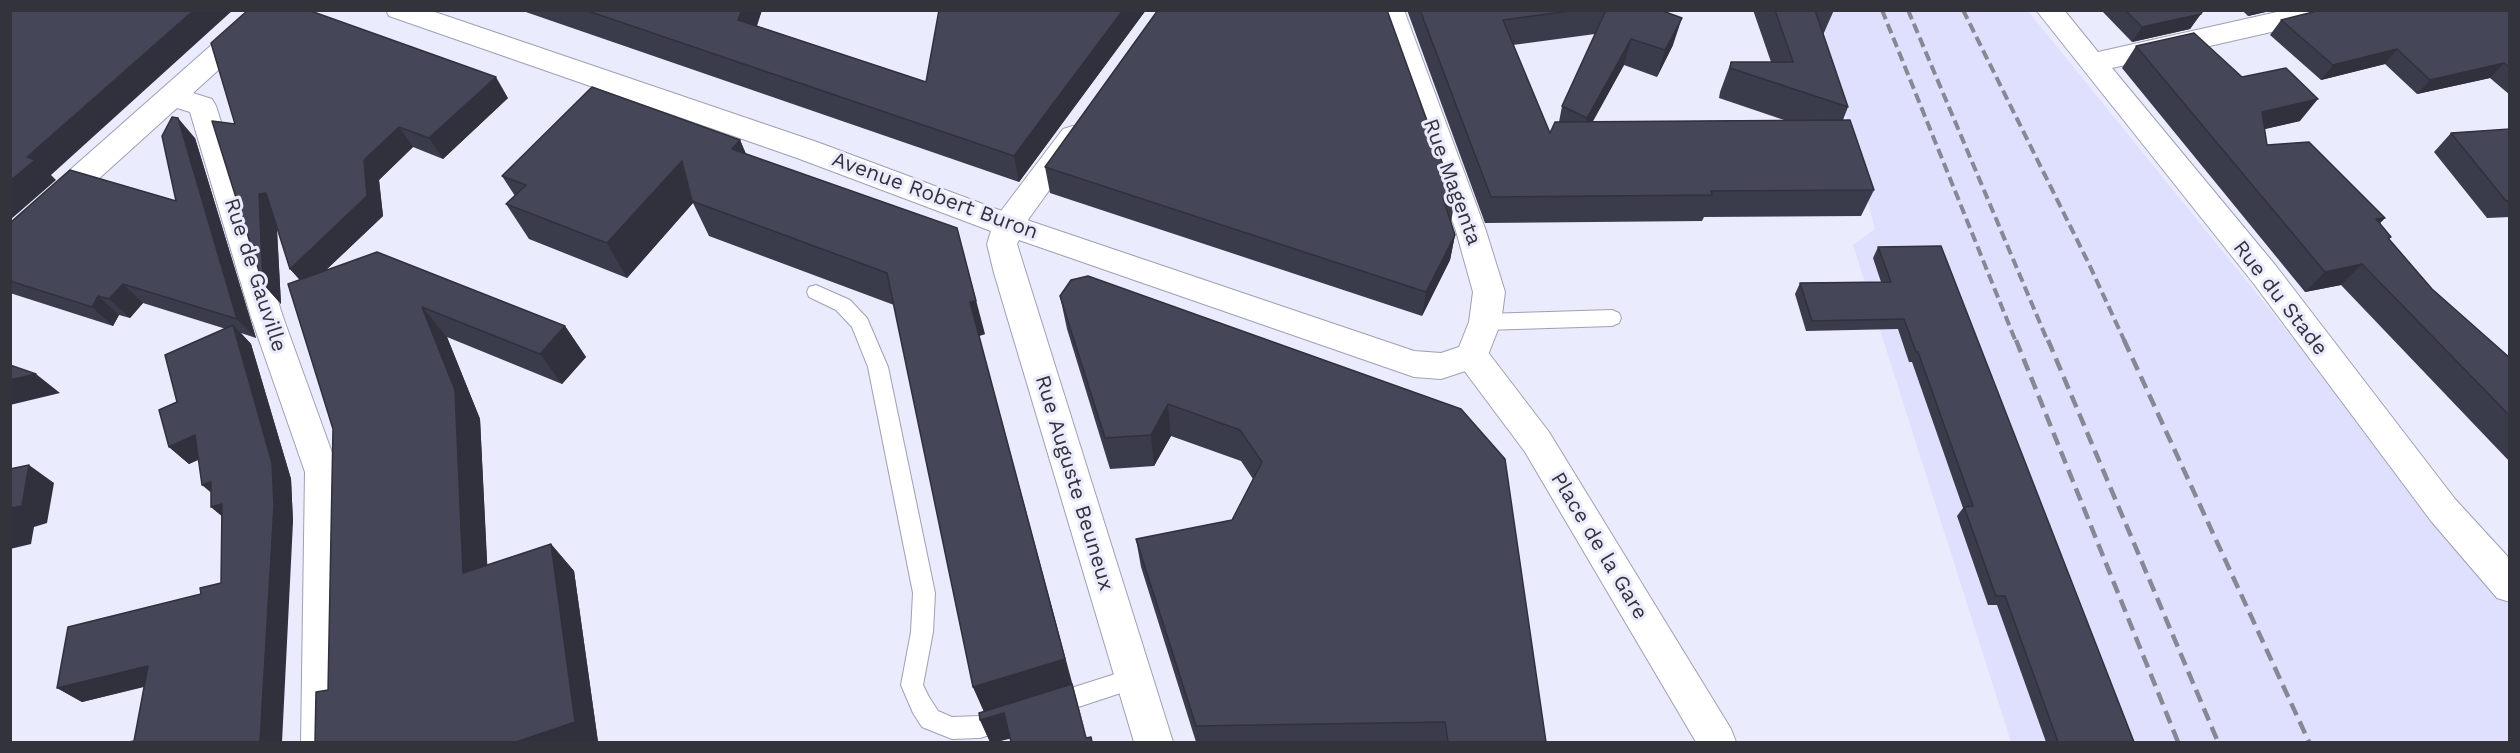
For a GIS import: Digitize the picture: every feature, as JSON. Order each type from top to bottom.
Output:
[{"type":"street","points":[[10,241],[268,10]]},
{"type":"street","name":"Rue Magenta","points":[[1390,10],[1471,231],[1489,292],[1485,322],[1472,356]]},
{"type":"street","name":"Rue du Stade","points":[[2049,10],[2265,275],[2443,510],[2510,586]]},
{"type":"street","points":[[2091,63],[2329,10]]},
{"type":"street","name":"Avenue Robert Buron","points":[[408,12],[807,150],[988,218],[1414,364],[1441,366],[1472,356]]},
{"type":"street","name":"Rue de Gauville","points":[[172,96],[202,106],[267,317],[322,472],[321,742]]},
{"type":"street","points":[[1008,223],[1086,117]]},
{"type":"street","name":"Rue Auguste Beuneux","points":[[1008,223],[1002,244],[1010,273],[1153,742]]},
{"type":"street","name":"Place de la Gare","points":[[1472,356],[1537,442],[1718,742]]},
{"type":"lane","points":[[816,292],[843,305],[860,323],[878,367],[924,593],[922,632],[912,685],[930,718],[952,728],[980,727],[1134,679]]},
{"type":"lane","points":[[1485,322],[1612,318]]},
{"type":"shaded area","points":[[1819,11],[2028,11],[2509,605],[2509,742],[2011,742],[1853,245],[1875,229]]},
{"type":"building","points":[[10,10],[194,10],[27,157],[35,160],[10,181]]},
{"type":"building","points":[[248,10],[308,10],[496,77],[429,138],[399,127],[364,160],[367,196],[290,269],[266,193],[259,194],[263,284],[212,121],[235,124],[211,43]]},
{"type":"building","points":[[585,10],[742,10],[738,20],[926,82],[939,10],[1123,10],[1014,156]]},
{"type":"building","points":[[1158,10],[1387,10],[1455,198],[1443,198],[1455,235],[1426,292],[1045,167]]},
{"type":"building","points":[[1420,10],[1578,10],[1503,20],[1550,133],[1555,122],[1850,120],[1874,190],[1711,191],[1712,195],[1491,197]]},
{"type":"building","points":[[1606,10],[1660,10],[1682,18],[1665,50],[1631,39],[1587,118],[1562,106]]},
{"type":"building","points":[[1775,10],[1815,10],[1848,107],[1730,68],[1731,62],[1793,62]]},
{"type":"building","points":[[2125,10],[2203,10],[2201,14],[2142,27]]},
{"type":"building","points":[[2321,10],[2510,10],[2510,68],[2504,63],[2430,80],[2397,49],[2333,65],[2281,20]]},
{"type":"building","points":[[2194,33],[2242,77],[2286,68],[2318,99],[2262,112],[2267,145],[2309,142],[2385,218],[2376,219],[2391,237],[2388,238],[2432,289],[2510,358],[2510,416],[2362,264],[2325,272],[2136,46]]},
{"type":"building","points":[[592,87],[740,140],[732,149],[957,228],[976,301],[970,302],[1065,659],[973,687],[887,273],[692,201],[682,161],[607,243],[506,204],[526,185],[502,176]]},
{"type":"building","points":[[172,117],[178,118],[237,319],[123,284],[109,299],[98,296],[92,307],[10,281],[10,223],[70,170],[176,201],[162,136]]},
{"type":"building","points":[[2510,129],[2510,200],[2506,201],[2451,133]]},
{"type":"building","points":[[1941,246],[2134,742],[2058,742],[2005,596],[1996,596],[1964,507],[1973,506],[1904,319],[1812,321],[1800,283],[1891,282],[1878,247]]},
{"type":"building","points":[[377,252],[565,326],[540,354],[422,307],[455,390],[463,573],[551,544],[575,722],[516,742],[315,742],[316,692],[328,690],[333,429],[288,284]]},
{"type":"building","points":[[1088,276],[1461,409],[1505,459],[1546,742],[1448,742],[1445,722],[1196,726],[1136,539],[1232,520],[1262,462],[1240,430],[1168,404],[1151,435],[1105,438],[1060,296],[1071,280]]},
{"type":"building","points":[[233,325],[272,463],[274,506],[260,742],[128,742],[134,741],[148,666],[57,688],[68,627],[201,594],[200,588],[221,583],[222,504],[211,507],[211,482],[202,485],[195,435],[169,447],[159,410],[177,402],[165,355]]},
{"type":"building","points":[[10,365],[36,374],[10,380]]},
{"type":"building","points":[[29,465],[22,506],[10,508],[10,469]]},
{"type":"building","points":[[1072,684],[1086,738],[1091,737],[1092,742],[1011,742],[1004,713],[980,720],[979,713]]},
{"type":"railway","points":[[1882,10],[2016,342]]},
{"type":"railway","points":[[1908,10],[2048,342]]},
{"type":"railway","points":[[1963,10],[2088,262],[2125,342]]},
{"type":"railway","points":[[2016,340],[2178,742]]},
{"type":"railway","points":[[2048,340],[2218,742]]},
{"type":"railway","points":[[2124,340],[2309,742]]}]
